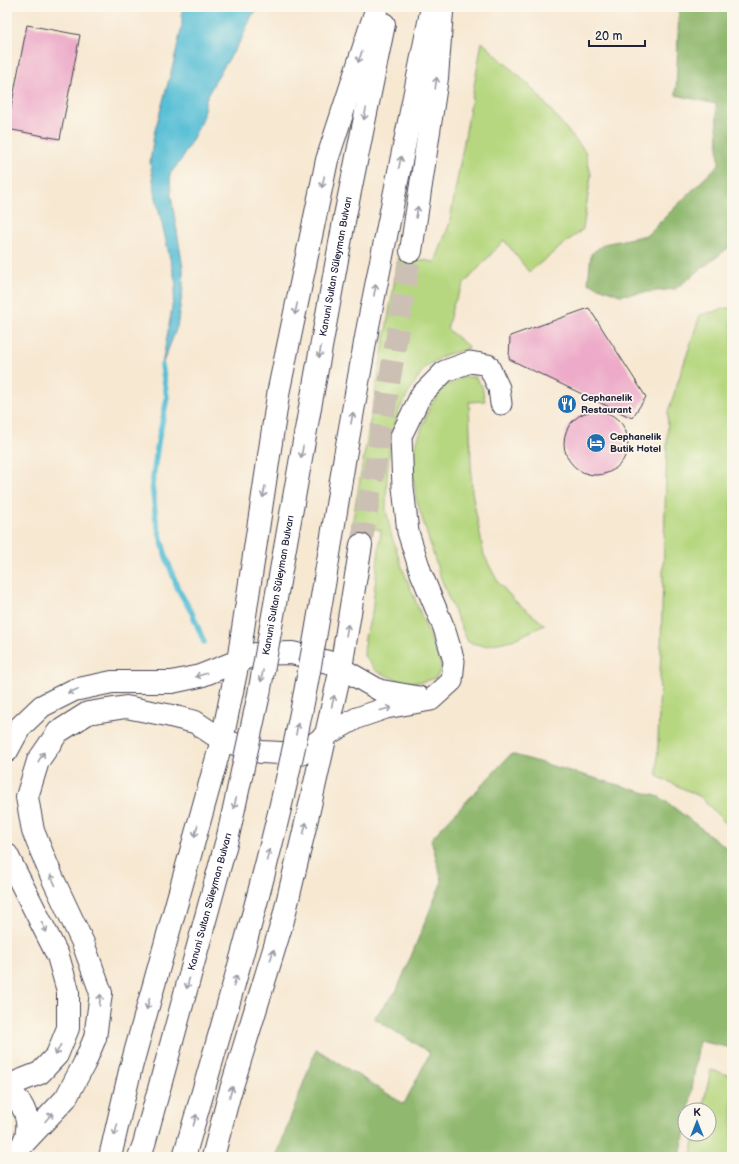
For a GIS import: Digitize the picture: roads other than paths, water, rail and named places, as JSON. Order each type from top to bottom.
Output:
[{"type":"main road","points":[[110,1157],[130,1071],[222,740],[238,662],[280,389],[327,160],[377,7]]},
{"type":"main road","name":"Kanuni Sultan Süleyman Bulvarı","points":[[139,1157],[144,1144],[228,836],[259,694],[345,216],[387,7]]},
{"type":"main road","points":[[184,1157],[253,918],[286,783],[317,629],[368,326],[432,7]]},
{"type":"main road","points":[[411,250],[437,78],[443,7]]},
{"type":"main road","points":[[213,1157],[283,920],[341,668],[360,545]]},
{"type":"main road","points":[[7,752],[20,727],[42,706],[74,690],[112,682],[172,682],[200,676],[256,654],[292,653],[328,662],[341,668]]},
{"type":"main road","points":[[15,1154],[66,1098],[84,1064],[95,1038],[101,993],[83,942],[52,878],[33,831],[27,797],[38,761],[58,732],[88,713],[126,707],[195,722],[222,740],[260,752],[301,754],[326,736]]},
{"type":"main road","points":[[7,855],[58,956],[68,991],[68,1028],[57,1055],[40,1073],[7,1086]]},
{"type":"main road","points":[[7,1090],[14,1095],[23,1106],[27,1119],[27,1133],[15,1154]]},
{"type":"street","points":[[326,736],[357,718],[386,708],[431,700],[452,681],[454,661],[444,628],[421,573],[408,532],[403,487],[401,436],[421,395],[445,371],[470,362],[488,365],[499,388],[500,404]]},
{"type":"street","points":[[341,668],[379,690],[431,700]]},
{"type":"water","points":[[182,7],[262,7],[252,15],[241,40],[216,79],[206,99],[202,121],[181,160],[170,174],[171,195],[183,268],[183,288],[177,327],[162,365],[176,284],[157,203],[150,162],[154,134],[174,61],[182,25]]},
{"type":"waterway","points":[[162,365],[167,398],[158,442],[152,485],[156,520],[166,557],[178,589],[192,613],[204,642]]},
{"type":"tunnel","points":[[361,545],[411,251]]},
{"type":"place","name":"Cephanelik Restaurant","points":[[567,404]]},
{"type":"place","name":"Cephanelik Butik Hotel","points":[[596,443]]}]
